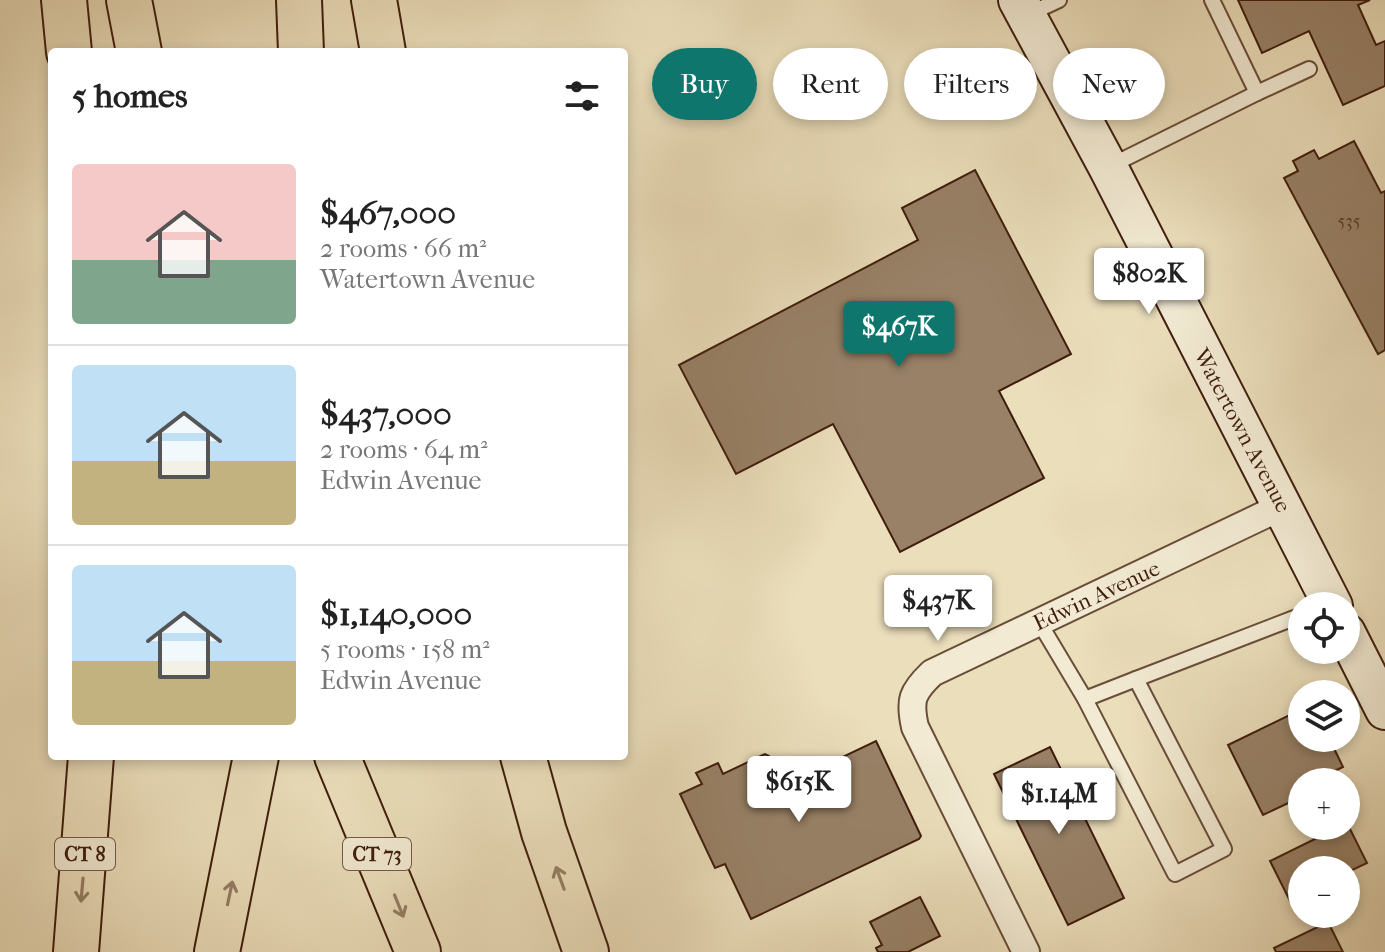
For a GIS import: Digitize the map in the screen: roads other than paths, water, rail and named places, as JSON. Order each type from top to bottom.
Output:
[{"type":"highway","points":[[64,0],[69,48]]},
{"type":"highway","points":[[129,0],[138,48]]},
{"type":"highway","points":[[299,0],[301,48]]},
{"type":"highway","points":[[374,0],[382,48]]},
{"type":"highway","name":"CT 8","points":[[76,952],[91,760]]},
{"type":"highway","points":[[217,952],[255,760]]},
{"type":"highway","name":"CT 73","points":[[339,760],[418,952]]},
{"type":"highway","points":[[524,760],[544,832],[586,952]]},
{"type":"main road","name":"Watertown Avenue","points":[[1034,5],[1108,167],[1283,506],[1319,592]]},
{"type":"main road","name":"Watertown Avenue","points":[[1358,664],[1385,710]]},
{"type":"street","name":"Edwin Avenue","points":[[1026,952],[915,727],[911,707],[916,688],[932,673],[1283,506]]},
{"type":"lane","points":[[1212,0],[1257,93]]},
{"type":"lane","points":[[1108,167],[1309,69]]},
{"type":"lane","points":[[1039,622],[1085,699],[1175,874],[1224,849],[1136,679]]},
{"type":"lane","points":[[1085,699],[1288,627]]}]
